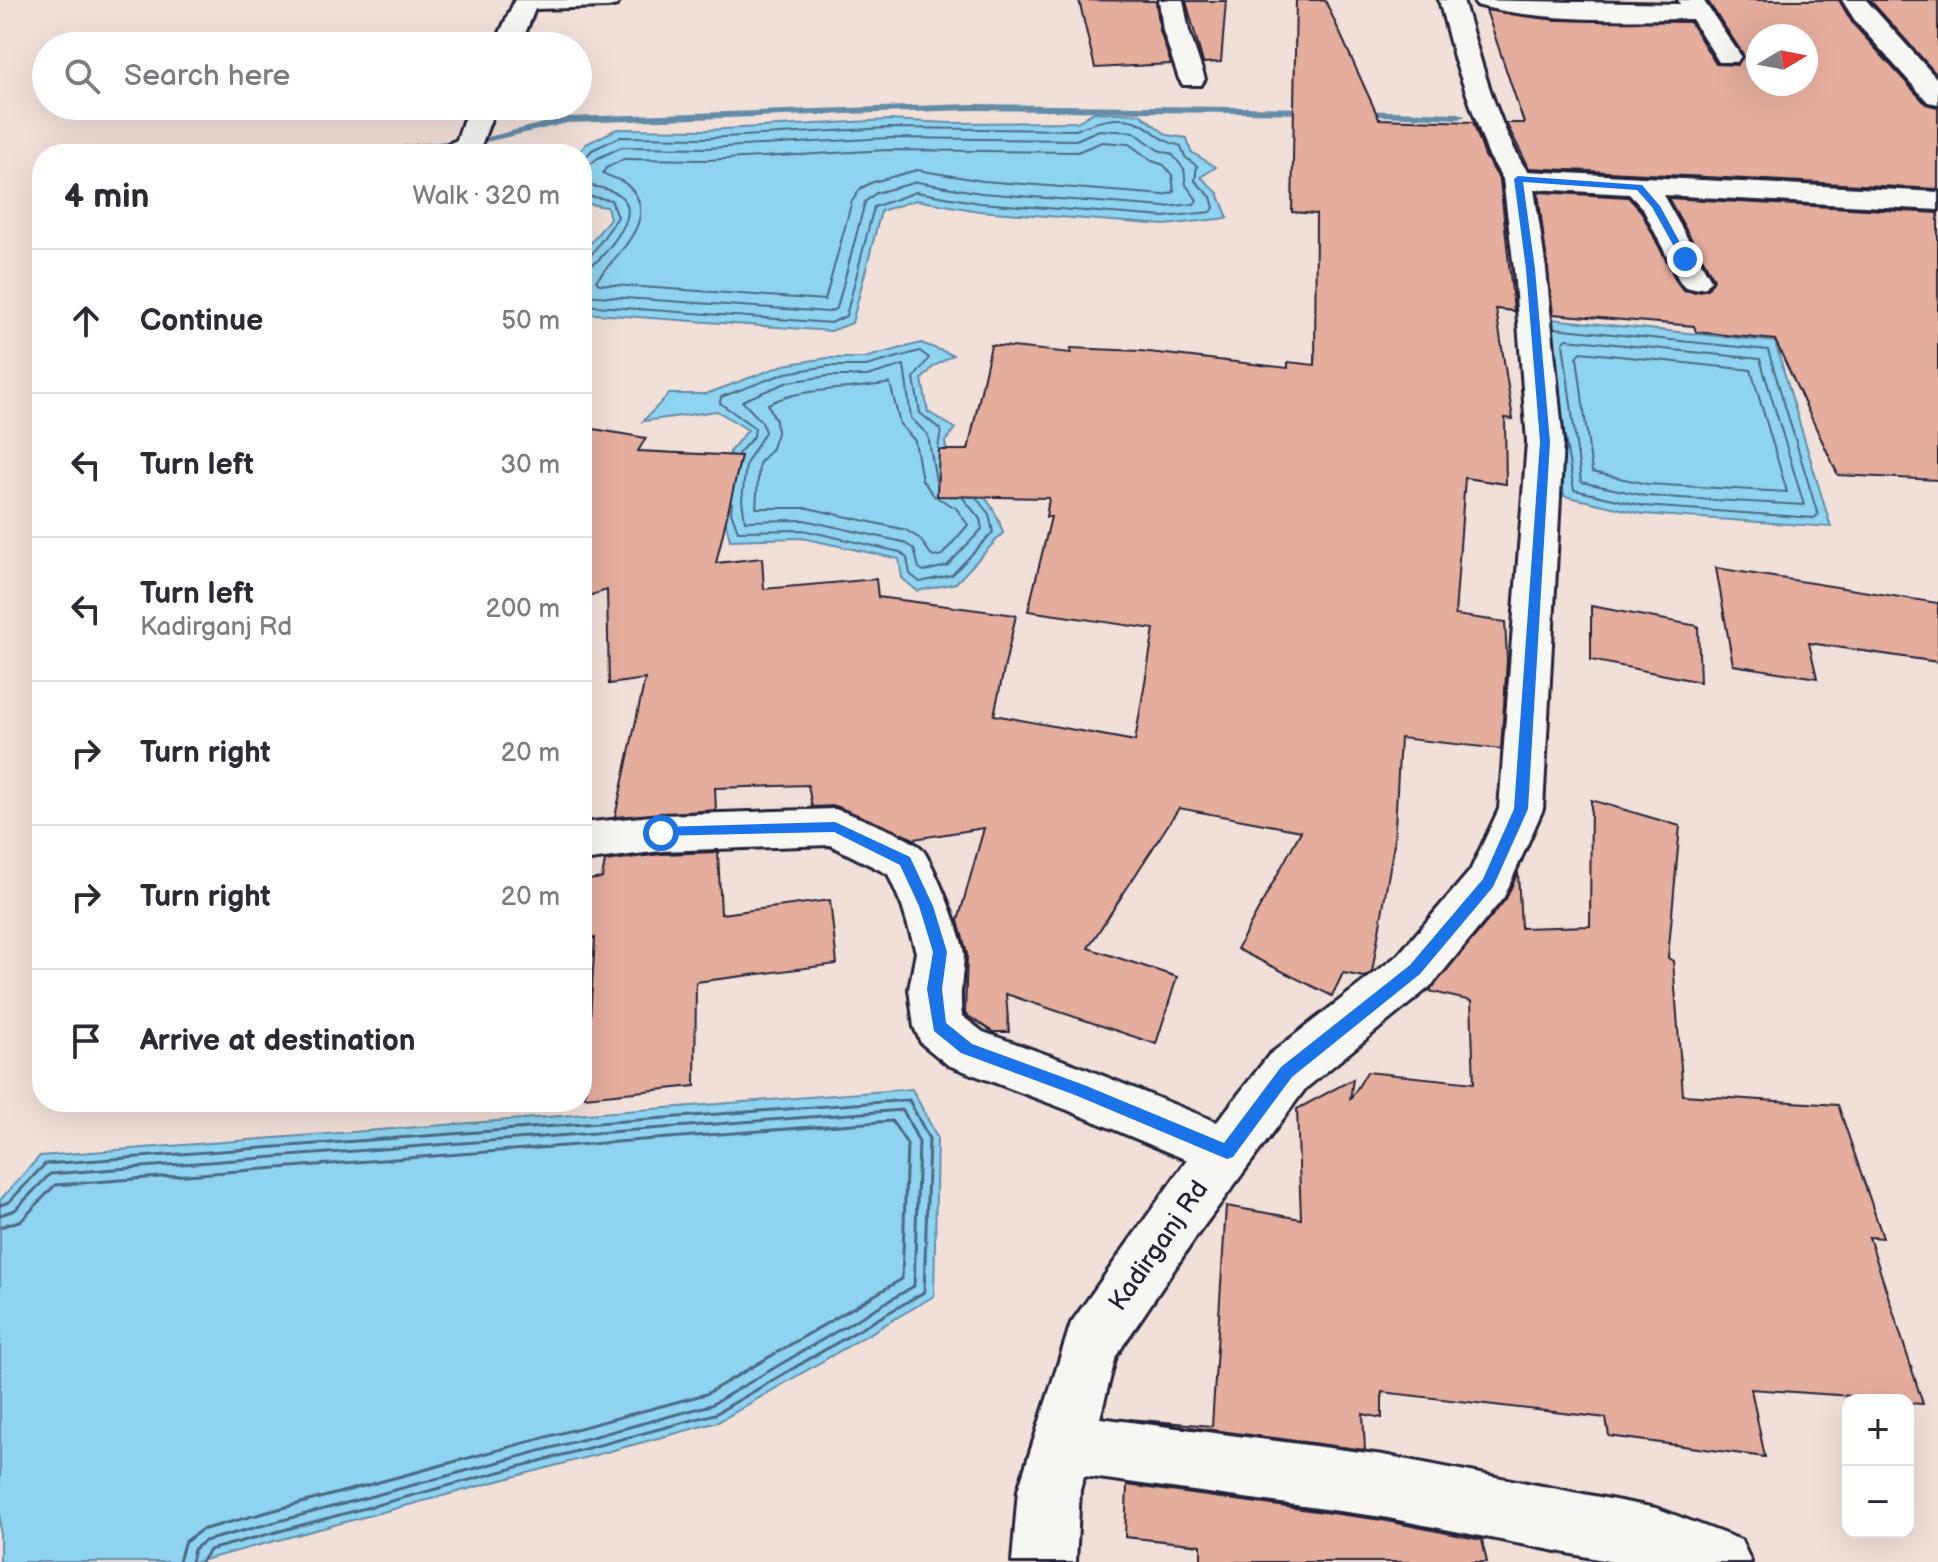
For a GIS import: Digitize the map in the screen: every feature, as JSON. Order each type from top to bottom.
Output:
[{"type":"street","points":[[513,32],[527,1],[608,0]]},
{"type":"street","points":[[1171,0],[1176,31],[1192,79]]},
{"type":"street","name":"Kadirganj Rd","points":[[1044,1562],[1049,1490],[1091,1343],[1179,1215],[1287,1072],[1415,970],[1488,883],[1521,809],[1545,442],[1530,269],[1518,179],[1502,154],[1468,61],[1451,0]]},
{"type":"street","points":[[1485,0],[1519,8],[1587,12],[1694,6],[1728,56]]},
{"type":"street","points":[[1854,0],[1865,17],[1938,96]]},
{"type":"street","points":[[469,144],[477,120]]},
{"type":"street","points":[[1518,179],[1938,201]]},
{"type":"street","points":[[1639,187],[1656,206],[1661,221],[1674,237],[1695,280]]},
{"type":"street","points":[[592,841],[661,833],[835,827],[905,861],[926,906],[940,952],[934,989],[939,1027],[966,1049],[1079,1090],[1227,1151]]},
{"type":"street","points":[[1062,1443],[1383,1486],[1656,1539],[1719,1562]]},
{"type":"water","points":[[1094,112],[1140,114],[1167,135],[1187,138],[1191,152],[1216,167],[1201,177],[1218,193],[1228,218],[1165,225],[979,211],[916,200],[881,211],[852,323],[831,331],[592,314],[592,241],[610,218],[607,207],[592,205],[592,144],[586,144],[617,129],[706,130],[889,120],[1077,122]]},
{"type":"water","points":[[1541,318],[1775,342],[1831,527],[1643,514],[1564,496]]},
{"type":"water","points":[[921,343],[953,355],[933,367],[922,379],[928,412],[955,428],[945,442],[950,471],[984,496],[995,512],[1003,533],[956,583],[917,591],[902,578],[899,559],[802,538],[730,540],[723,512],[730,451],[748,430],[717,411],[643,421],[669,394],[706,394],[784,365],[827,358],[864,358]]},
{"type":"water","points":[[912,1089],[937,1137],[934,1296],[718,1422],[196,1562],[0,1562],[0,1200],[40,1156]]},
{"type":"building","points":[[1079,0],[1156,1],[1160,31],[1171,64],[1095,68]]},
{"type":"building","points":[[1296,0],[1325,0],[1379,119],[1473,122],[1485,156],[1500,180],[1514,311],[1496,309],[1513,419],[1505,418],[1506,484],[1465,478],[1455,615],[1505,622],[1507,660],[1501,749],[1400,738],[1394,844],[1372,972],[1364,977],[1343,973],[1332,996],[1237,949],[1301,831],[1179,808],[1088,948],[1177,977],[1156,1044],[1006,994],[1009,1032],[993,1032],[965,1014],[967,954],[958,921],[984,828],[914,839],[836,806],[812,807],[808,785],[715,788],[716,810],[615,817],[645,679],[609,684],[607,590],[592,595],[592,429],[646,438],[638,451],[741,456],[716,563],[762,558],[764,589],[876,579],[878,597],[1016,615],[994,715],[1135,741],[1154,629],[1028,611],[1051,517],[1046,517],[1049,498],[937,496],[939,450],[968,450],[991,345],[1071,353],[1071,348],[1140,351],[1288,368],[1288,362],[1315,365],[1316,214],[1292,212]]},
{"type":"building","points":[[1707,0],[1839,0],[1853,24],[1926,104],[1938,107],[1938,189],[1529,168],[1506,123],[1524,123],[1486,10],[1556,20],[1690,22],[1716,64],[1737,65],[1743,54]]},
{"type":"building","points":[[1870,0],[1938,0],[1938,76]]},
{"type":"building","points":[[1186,1],[1226,1],[1221,62],[1203,63]]},
{"type":"building","points":[[1538,192],[1628,197],[1641,211],[1677,282],[1683,290],[1694,292],[1708,289],[1714,279],[1668,198],[1938,213],[1938,480],[1838,475],[1775,340],[1696,332],[1694,326],[1553,314]]},
{"type":"building","points":[[1716,568],[1938,603],[1938,662],[1809,643],[1817,678],[1733,665]]},
{"type":"building","points":[[1591,606],[1698,626],[1700,682],[1591,660]]},
{"type":"building","points":[[1591,800],[1680,826],[1668,958],[1673,961],[1683,1095],[1838,1105],[1883,1238],[1869,1237],[1923,1404],[1914,1403],[1914,1394],[1842,1395],[1751,1389],[1765,1457],[1609,1436],[1606,1418],[1382,1392],[1382,1418],[1363,1414],[1365,1450],[1129,1419],[1212,1426],[1226,1206],[1301,1219],[1297,1109],[1353,1079],[1350,1100],[1367,1072],[1474,1083],[1471,1001],[1429,991],[1506,899],[1518,872],[1521,928],[1590,926]]},
{"type":"building","points":[[718,852],[721,914],[830,900],[837,964],[696,982],[695,1086],[592,1096],[595,938],[592,938],[592,879],[602,878],[605,861],[661,854]]},
{"type":"building","points":[[1127,1485],[1382,1520],[1482,1540],[1487,1562],[1201,1562],[1201,1545],[1125,1537]]},
{"type":"waterway","points":[[592,119],[973,107],[1317,111]]},
{"type":"waterway","points":[[1354,113],[1459,116]]},
{"type":"waterway","points":[[482,140],[567,120]]},
{"type":"waterway","points":[[449,144],[460,143]]},
{"type":"route","points":[[661,833],[835,827],[905,861],[926,906],[940,952],[934,989],[939,1027],[966,1049],[1079,1090],[1227,1151],[1287,1072],[1415,970],[1488,883],[1521,809],[1545,442],[1530,269],[1518,179],[1639,187],[1656,206],[1661,221],[1674,237],[1685,259]]}]
